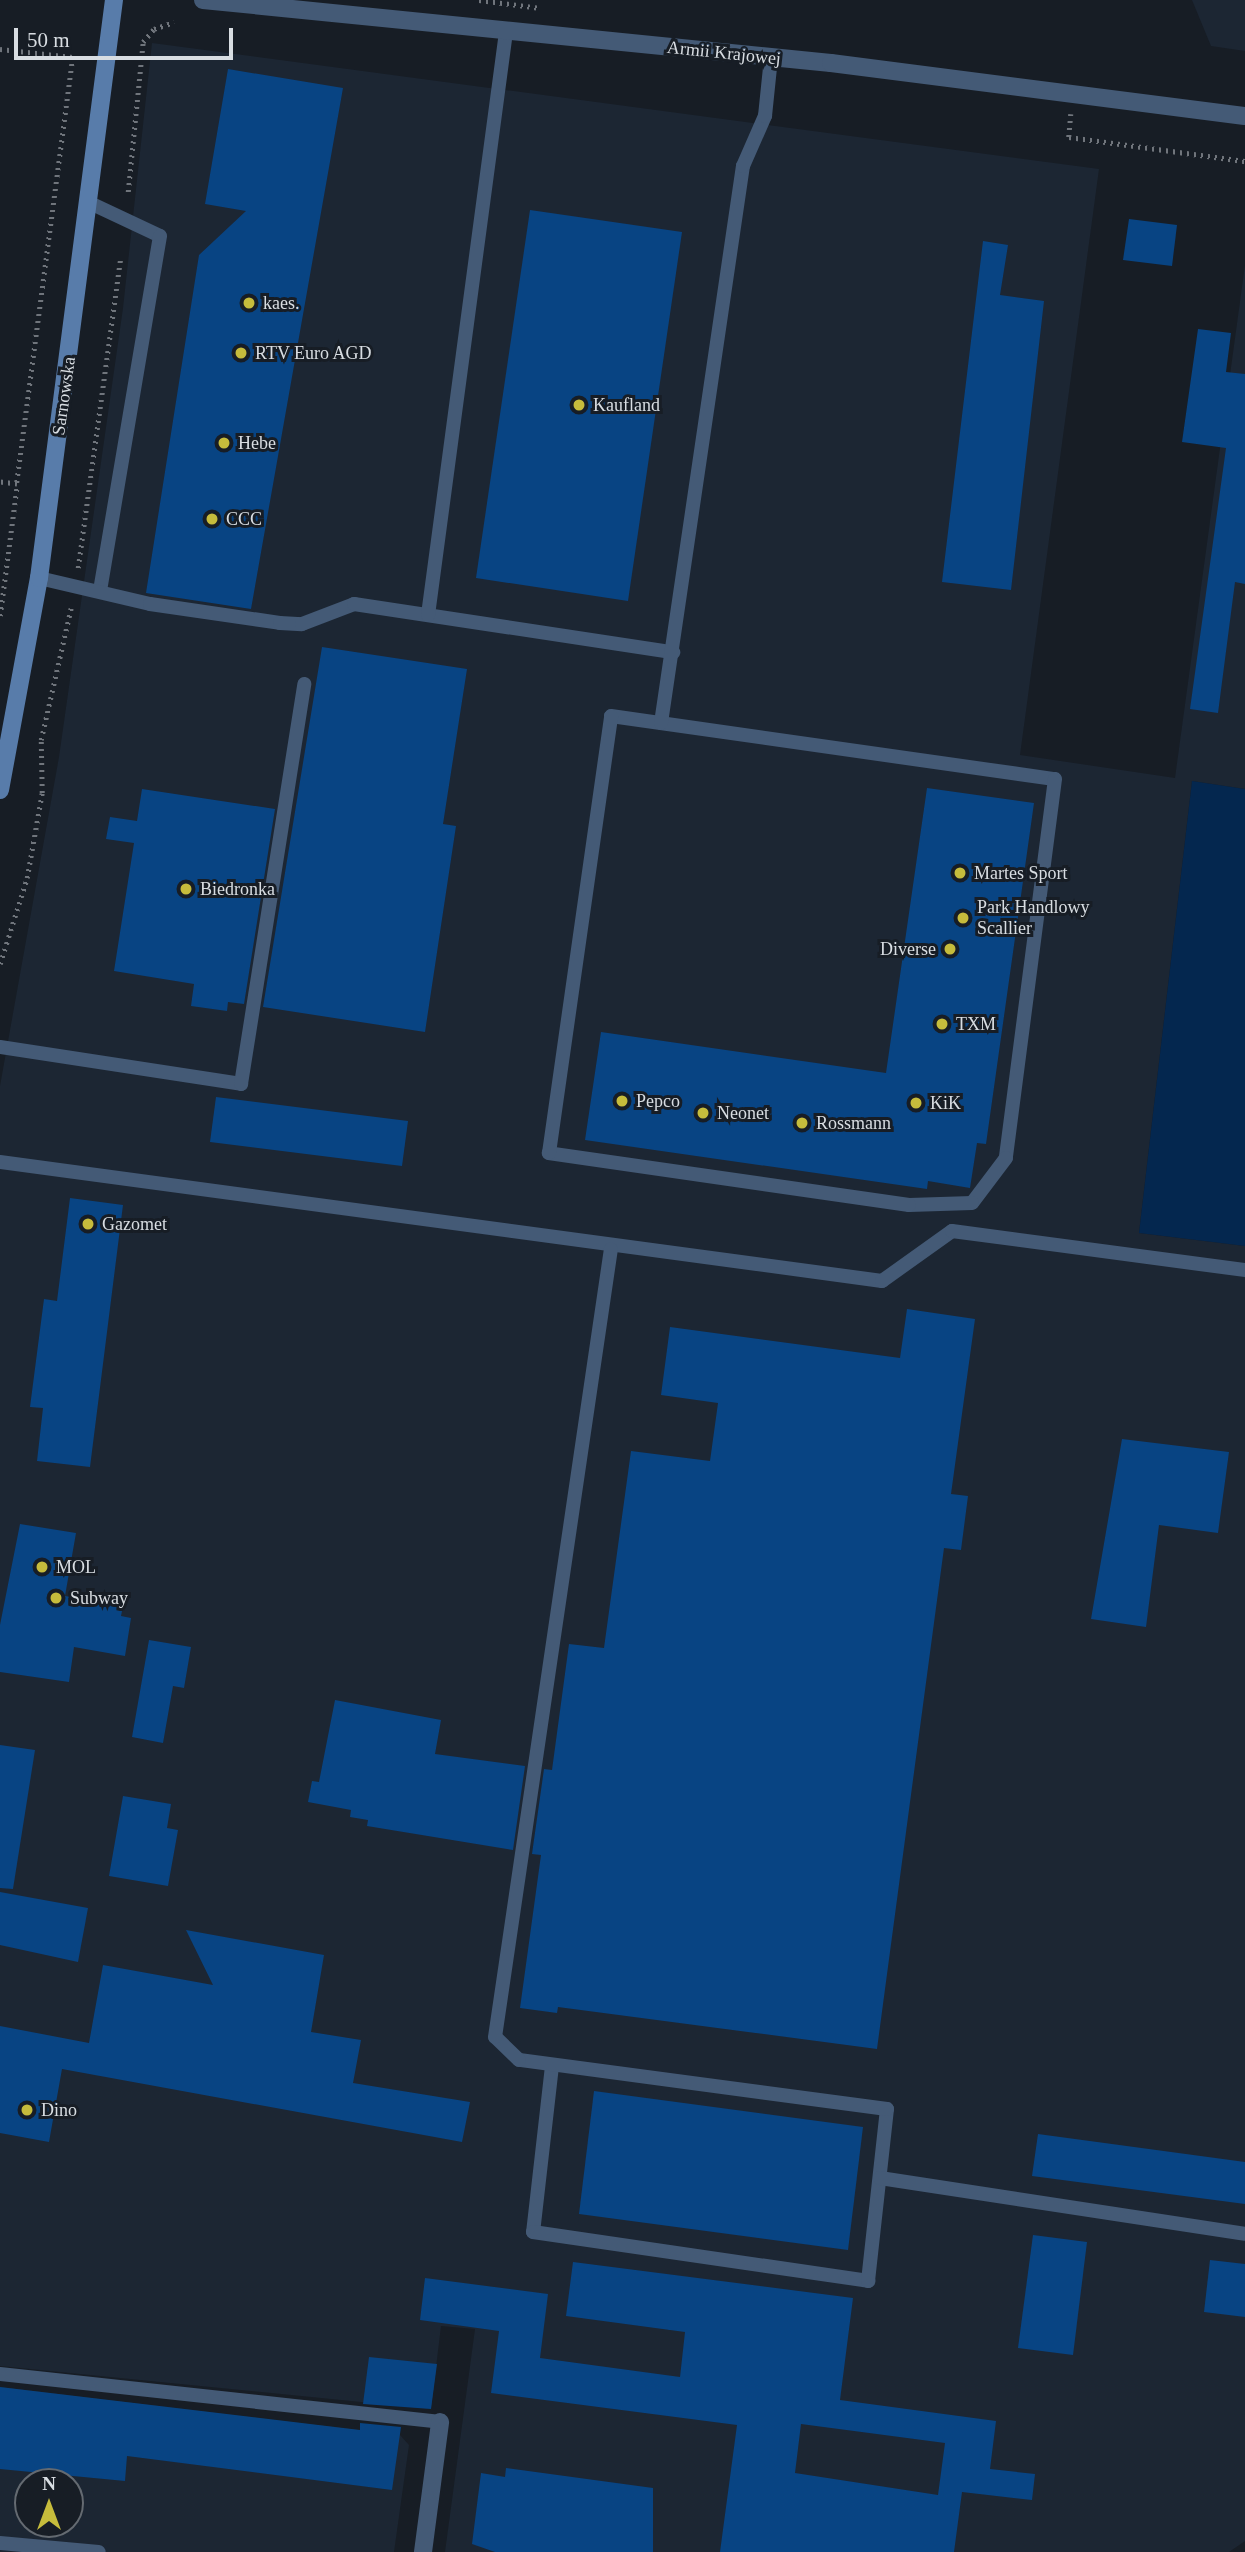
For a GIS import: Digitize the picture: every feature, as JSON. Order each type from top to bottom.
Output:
[{"type":"main road","name":"Sarnowska","points":[[0,790],[39,578],[90,203],[114,0]]},
{"type":"street","name":"Armii Krajowej","points":[[203,0],[771,58],[1245,116]]},
{"type":"street","points":[[423,2552],[440,2422]]},
{"type":"lane","points":[[428,615],[506,32]]},
{"type":"lane","points":[[661,723],[743,166],[765,116],[771,58]]},
{"type":"lane","points":[[90,203],[160,236],[100,592]]},
{"type":"lane","points":[[39,578],[100,592],[280,623],[302,624],[354,604],[673,652]]},
{"type":"lane","points":[[0,1047],[241,1084],[304,684]]},
{"type":"lane","points":[[611,716],[661,723],[1055,779],[1006,1157],[972,1203],[909,1205],[549,1153],[611,716]]},
{"type":"lane","points":[[0,1162],[611,1249],[882,1281],[952,1231],[1245,1270]]},
{"type":"lane","points":[[552,2066],[533,2232],[868,2281],[887,2109],[519,2060],[495,2037],[611,1249]]},
{"type":"lane","points":[[880,2179],[1245,2234]]},
{"type":"lane","points":[[0,2374],[440,2422]]},
{"type":"lane","points":[[0,2543],[99,2552]]},
{"type":"path","points":[[128,192],[144,41],[154,29],[174,22]]},
{"type":"path","points":[[0,49],[73,57],[0,616]]},
{"type":"path","points":[[1069,136],[1245,161]]},
{"type":"path","points":[[0,964],[27,878],[42,793],[41,740],[76,586],[120,260]]},
{"type":"path","points":[[0,482],[17,484]]},
{"type":"shaded area","points":[[1192,0],[1245,0],[1245,51],[1211,46]]},
{"type":"shaded area","points":[[152,43],[1099,169],[1020,755],[1175,778],[1245,265],[1245,789],[1192,781],[1139,1233],[1245,1246],[1245,2541],[1229,2552],[445,2552],[475,2329],[441,2326],[431,2409],[0,2366],[0,1086],[59,757],[123,308]]},
{"type":"shaded area","points":[[1192,781],[1245,789],[1245,1246],[1139,1233]]},
{"type":"shaded area","points":[[0,2387],[400,2435],[409,2445],[394,2552],[0,2552]]},
{"type":"building","points":[[228,69],[343,88],[251,609],[146,593],[199,255],[246,211],[205,204]]},
{"type":"building","name":"Kaufland","points":[[530,210],[682,232],[628,601],[476,578]]},
{"type":"building","points":[[1129,219],[1177,225],[1172,266],[1123,260]]},
{"type":"building","points":[[983,241],[1008,245],[1000,295],[1044,301],[1011,590],[942,582]]},
{"type":"building","points":[[1198,329],[1231,333],[1226,372],[1245,374],[1245,584],[1235,582],[1218,713],[1190,709],[1226,448],[1182,442]]},
{"type":"building","points":[[322,647],[467,669],[443,824],[456,826],[425,1032],[263,1007]]},
{"type":"building","name":"Park Handlowy Scallier","points":[[927,788],[1034,803],[986,1144],[977,1143],[970,1188],[928,1181],[927,1189],[585,1140],[601,1032],[886,1073]]},
{"type":"building","name":"Biedronka","points":[[142,789],[275,809],[244,1004],[228,1002],[227,1011],[191,1006],[194,984],[114,971],[134,843],[106,839],[110,817],[137,821]]},
{"type":"building","points":[[216,1097],[408,1121],[402,1166],[210,1142]]},
{"type":"building","points":[[70,1198],[123,1205],[90,1467],[37,1461],[43,1408],[30,1407],[44,1299],[57,1301]]},
{"type":"building","points":[[907,1309],[975,1319],[951,1494],[968,1496],[961,1550],[944,1548],[877,2049],[558,2007],[557,2013],[520,2008],[541,1855],[532,1854],[544,1769],[552,1770],[569,1644],[604,1648],[631,1451],[710,1461],[718,1403],[661,1395],[670,1327],[900,1358]]},
{"type":"building","points":[[1122,1439],[1229,1452],[1218,1533],[1159,1525],[1146,1627],[1091,1619]]},
{"type":"building","points":[[20,1524],[76,1533],[65,1596],[123,1606],[121,1616],[131,1618],[125,1656],[74,1647],[69,1682],[0,1672],[0,1625]]},
{"type":"building","points":[[149,1640],[191,1647],[184,1688],[173,1686],[163,1743],[132,1737]]},
{"type":"building","points":[[335,1700],[441,1720],[435,1754],[525,1766],[513,1850],[367,1826],[368,1820],[350,1817],[351,1810],[308,1802],[312,1781],[319,1782]]},
{"type":"building","points":[[0,1745],[35,1750],[13,1889],[0,1888]]},
{"type":"building","points":[[123,1796],[171,1804],[167,1828],[178,1830],[168,1886],[109,1876]]},
{"type":"building","points":[[0,1892],[88,1908],[78,1962],[0,1945]]},
{"type":"building","points":[[186,1930],[324,1955],[311,2032],[361,2040],[353,2083],[470,2102],[462,2142],[62,2069],[49,2142],[0,2133],[0,2026],[89,2043],[103,1965],[213,1985]]},
{"type":"building","points":[[594,2091],[863,2127],[848,2250],[579,2214]]},
{"type":"building","points":[[1038,2134],[1245,2162],[1245,2204],[1032,2176]]},
{"type":"building","points":[[1033,2235],[1087,2242],[1073,2355],[1018,2348]]},
{"type":"building","points":[[1210,2260],[1245,2264],[1245,2317],[1204,2312]]},
{"type":"building","points":[[573,2262],[853,2298],[840,2400],[996,2421],[990,2469],[1035,2474],[1032,2500],[962,2492],[954,2552],[720,2552],[737,2425],[491,2393],[499,2331],[420,2320],[425,2278],[548,2294],[540,2358],[680,2377],[685,2332],[566,2316]],"holes":[[[801,2424],[945,2443],[938,2495],[795,2473]]]},
{"type":"building","points":[[369,2357],[437,2364],[431,2409],[363,2404]]},
{"type":"building","points":[[0,2387],[360,2430],[360,2423],[401,2427],[392,2490],[127,2456],[125,2481],[84,2477],[84,2468],[0,2469]]},
{"type":"building","points":[[506,2468],[653,2488],[653,2552],[495,2552],[472,2544],[481,2473],[505,2477]]},
{"type":"place","name":"kaes.","points":[[249,303]]},
{"type":"place","name":"RTV Euro AGD","points":[[241,353]]},
{"type":"place","name":"Kaufland","points":[[579,405]]},
{"type":"place","name":"Hebe","points":[[224,443]]},
{"type":"place","name":"CCC","points":[[212,519]]},
{"type":"place","name":"Martes Sport","points":[[960,873]]},
{"type":"place","name":"Biedronka","points":[[186,889]]},
{"type":"place","name":"Park Handlowy Scallier","points":[[963,918]]},
{"type":"place","name":"Diverse","points":[[950,949]]},
{"type":"place","name":"TXM","points":[[942,1024]]},
{"type":"place","name":"Pepco","points":[[622,1101]]},
{"type":"place","name":"KiK","points":[[916,1103]]},
{"type":"place","name":"Neonet","points":[[703,1113]]},
{"type":"place","name":"Rossmann","points":[[802,1123]]},
{"type":"place","name":"Gazomet","points":[[88,1224]]},
{"type":"place","name":"MOL","points":[[42,1567]]},
{"type":"place","name":"Subway","points":[[56,1598]]},
{"type":"place","name":"Dino","points":[[27,2110]]}]
